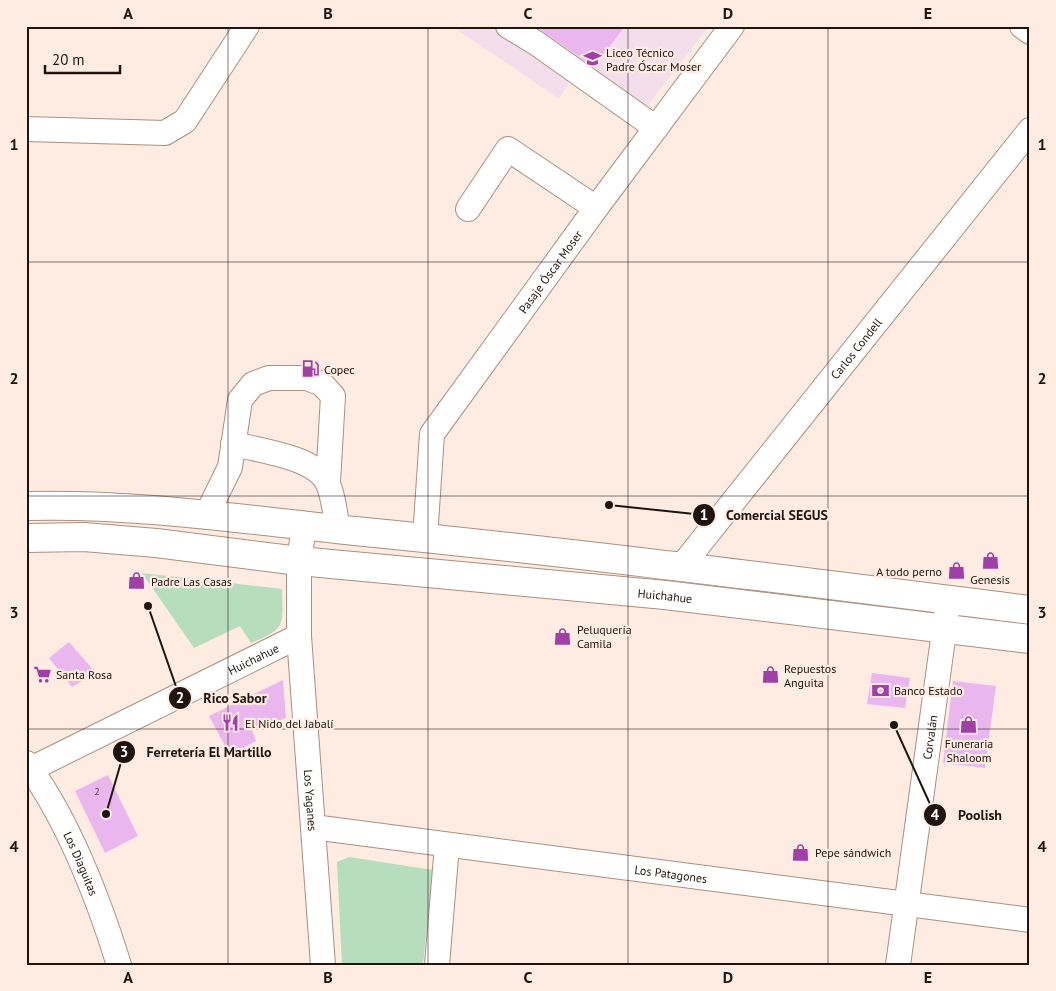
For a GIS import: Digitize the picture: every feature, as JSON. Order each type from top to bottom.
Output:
[{"type":"main road","points":[[26,506],[115,507],[425,538],[1030,610]]},
{"type":"main road","name":"Huichahue","points":[[26,538],[116,539],[300,561],[665,595],[1030,639]]},
{"type":"street","points":[[26,129],[165,134],[185,121],[246,26]]},
{"type":"street","points":[[508,26],[536,43],[656,128]]},
{"type":"street","name":"Pasaje Óscar Moser","points":[[425,538],[432,434],[596,208],[732,26]]},
{"type":"street","points":[[1022,26],[1030,32]]},
{"type":"street","name":"Carlos Condell","points":[[681,567],[1030,130]]},
{"type":"street","points":[[468,208],[508,148],[596,208]]},
{"type":"street","points":[[206,516],[230,466],[240,400],[253,384],[269,378],[307,378],[322,384],[333,396],[328,482],[338,530]]},
{"type":"street","points":[[233,444],[291,457],[316,471],[328,482]]},
{"type":"street","points":[[299,636],[300,561],[304,526]]},
{"type":"street","name":"Corvalán","points":[[898,965],[949,599]]},
{"type":"street","name":"Huichahue","points":[[29,766],[299,636]]},
{"type":"street","name":"Los Yaganes","points":[[299,636],[323,965]]},
{"type":"street","name":"Los Diaguitas","points":[[29,766],[76,852],[95,896],[119,965]]},
{"type":"street","name":"Los Patagones","points":[[312,827],[1030,920]]},
{"type":"street","points":[[437,965],[447,845]]},
{"type":"shaded area","name":"Liceo Técnico Padre Óscar Moser","points":[[452,26],[709,26],[637,119],[574,75],[559,99]]},
{"type":"green space","points":[[142,573],[282,589],[282,618],[280,624],[271,634],[251,643],[240,626],[194,648]]},
{"type":"green space","points":[[349,857],[433,870],[423,965],[342,965],[337,862]]},
{"type":"building","points":[[535,26],[625,26],[594,67]]},
{"type":"building","points":[[69,642],[96,673],[72,687],[49,658]]},
{"type":"building","points":[[872,673],[910,678],[905,708],[867,704]]},
{"type":"building","points":[[283,680],[286,718],[252,730],[256,741],[230,755],[209,716]]},
{"type":"building","name":"Funeraria Shaloom","points":[[953,681],[996,686],[985,768],[943,763]]},
{"type":"building","points":[[108,775],[138,836],[105,853],[75,791]]},
{"type":"place","name":"Liceo Técnico Padre Óscar Moser","points":[[592,59]]},
{"type":"place","name":"Copec","points":[[310,369]]},
{"type":"place","name":"Comercial SEGUS","points":[[609,505]]},
{"type":"place","name":"Genesis","points":[[990,560]]},
{"type":"place","name":"A todo perno","points":[[956,571]]},
{"type":"place","name":"Padre Las Casas","points":[[137,581]]},
{"type":"place","name":"Rico Sabor","points":[[148,606]]},
{"type":"place","name":"Peluquería Camila","points":[[563,636]]},
{"type":"place","name":"Santa Rosa","points":[[42,674]]},
{"type":"place","name":"Repuestos Anguita","points":[[770,675]]},
{"type":"place","name":"Banco Estado","points":[[880,690]]},
{"type":"place","name":"El Nido del Jabalí","points":[[231,723]]},
{"type":"place","name":"Funeraria Shaloom","points":[[969,724]]},
{"type":"place","name":"Poolish","points":[[894,725]]},
{"type":"place","name":"Ferretería El Martillo","points":[[106,814]]},
{"type":"place","name":"Pepe sándwich","points":[[801,852]]}]
